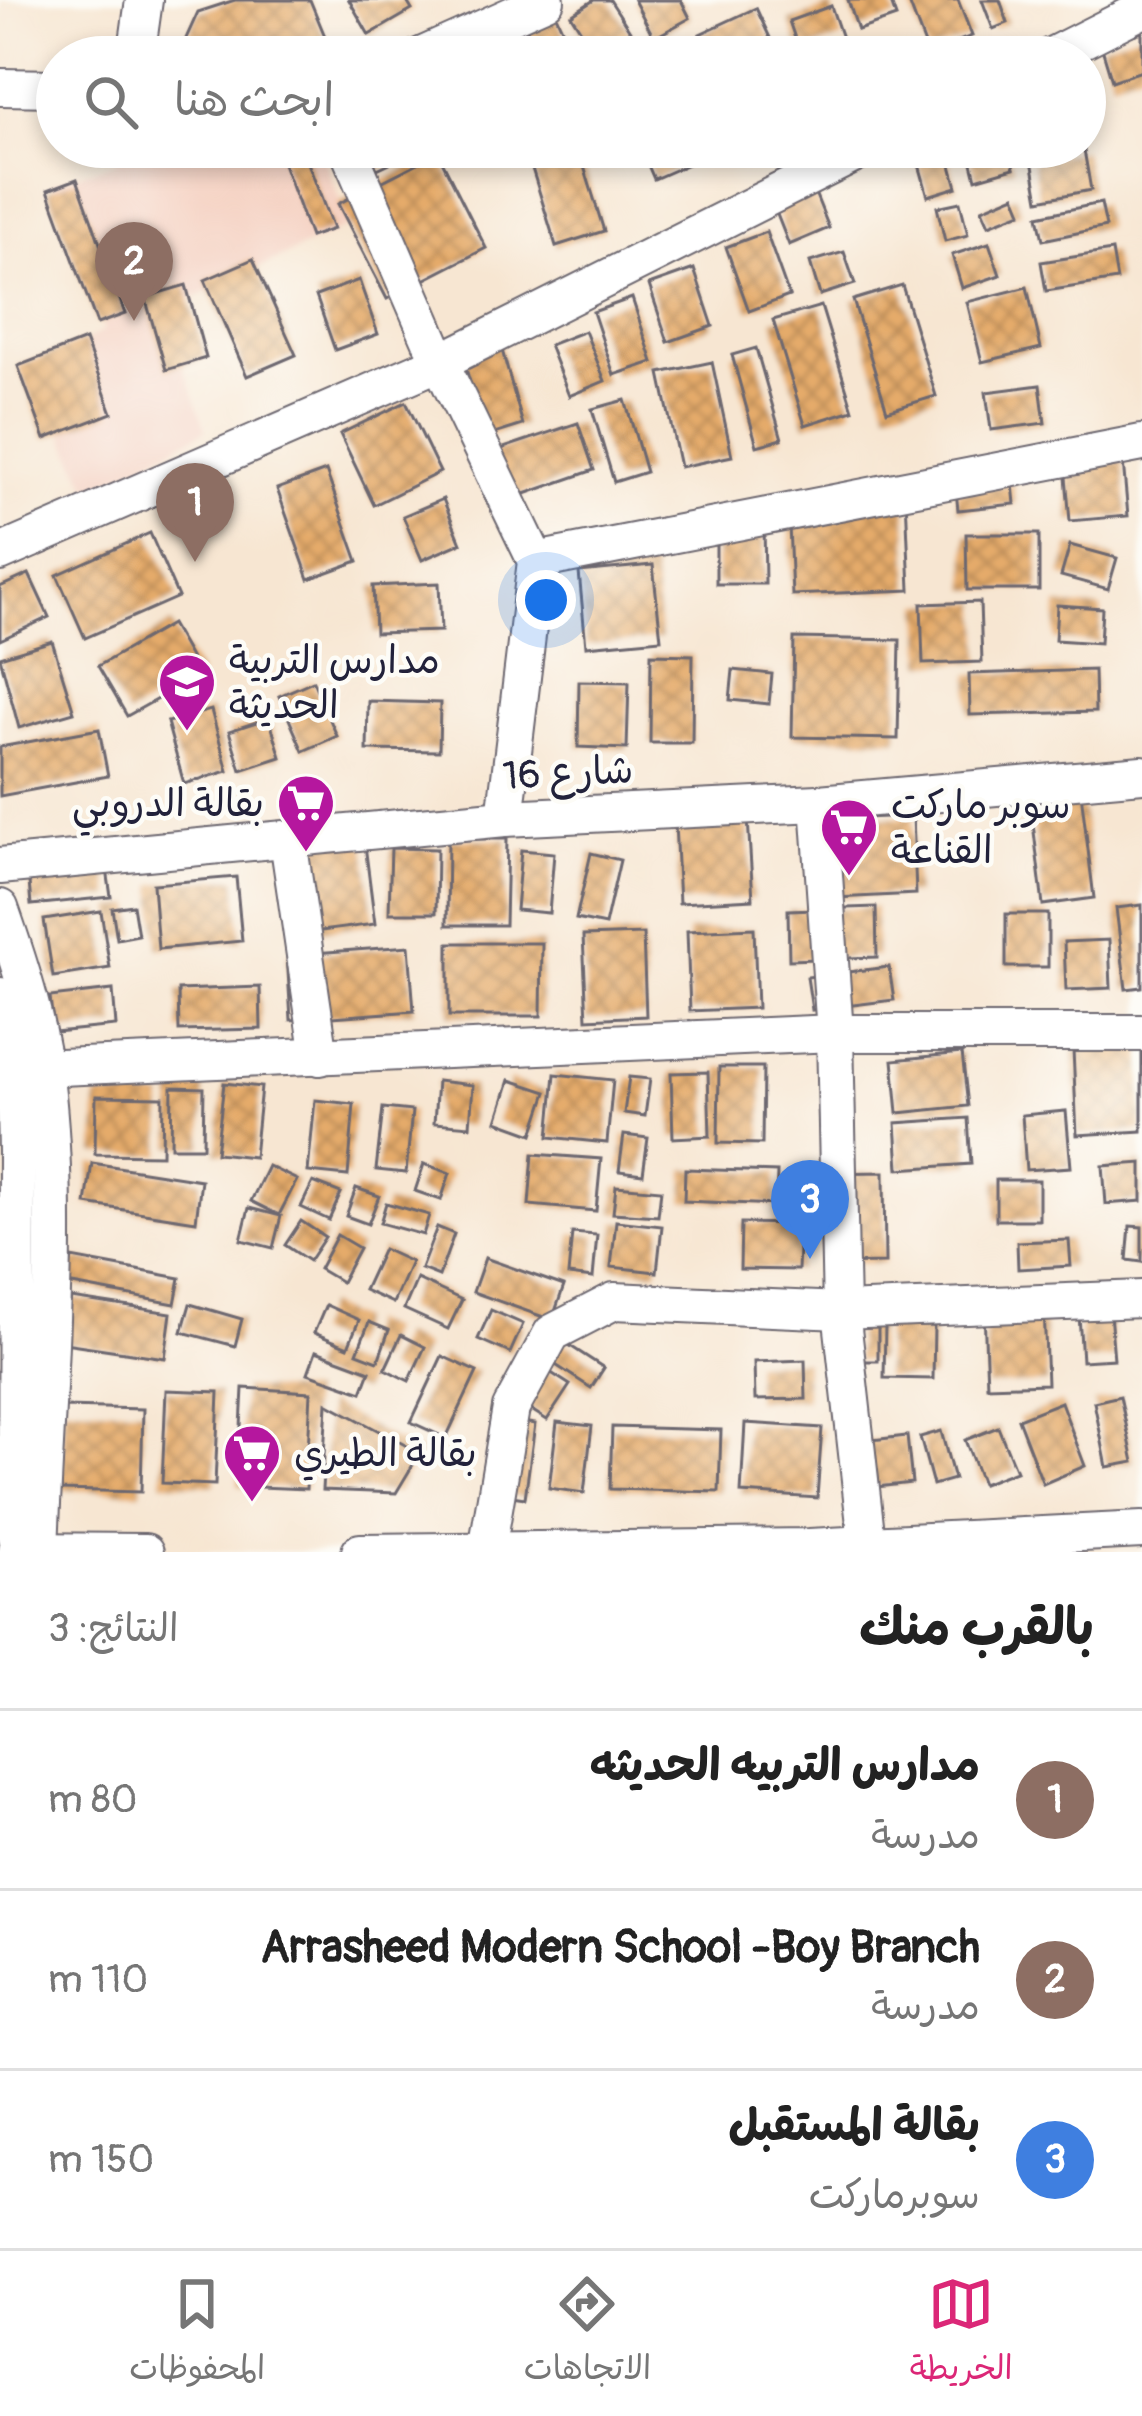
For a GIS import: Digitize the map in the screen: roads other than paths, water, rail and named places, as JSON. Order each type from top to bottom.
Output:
[{"type":"street","points":[[139,36],[144,0]]},
{"type":"street","points":[[464,36],[541,1]]},
{"type":"street","points":[[1091,36],[1142,10]]},
{"type":"street","points":[[0,87],[36,88]]},
{"type":"street","points":[[356,168],[440,362],[536,561],[506,818]]},
{"type":"street","points":[[0,553],[440,362],[827,168]]},
{"type":"street","points":[[536,561],[1142,443]]},
{"type":"street","name":"شارع 16","points":[[0,866],[506,818],[819,803],[1142,774]]},
{"type":"street","points":[[819,803],[835,1034],[841,1311],[867,1542]]},
{"type":"street","points":[[288,840],[320,1058]]},
{"type":"street","points":[[0,908],[22,972],[29,1068],[20,1261],[16,1551],[145,1552]]},
{"type":"street","points":[[0,996],[29,1068],[52,1180],[40,1551]]},
{"type":"street","points":[[29,1068],[835,1034],[1142,1033]]},
{"type":"street","points":[[487,1550],[511,1408],[552,1333],[614,1301],[841,1311],[1142,1299]]},
{"type":"street","points":[[360,1552],[809,1549],[867,1542],[1142,1530]]},
{"type":"place","name":"Arrasheed Modern School -Boy Branch","points":[[134,321]]},
{"type":"place","name":"مدارس التربيه الحديثه","points":[[195,562]]},
{"type":"place","name":"مدارس التربية الحديثة","points":[[187,733]]},
{"type":"place","name":"بقالة الدروبي","points":[[306,854]]},
{"type":"place","name":"سوبر ماركت القناعة","points":[[849,878]]},
{"type":"place","name":"بقالة المستقبل","points":[[810,1259]]},
{"type":"place","name":"بقالة الطيري","points":[[252,1504]]}]
